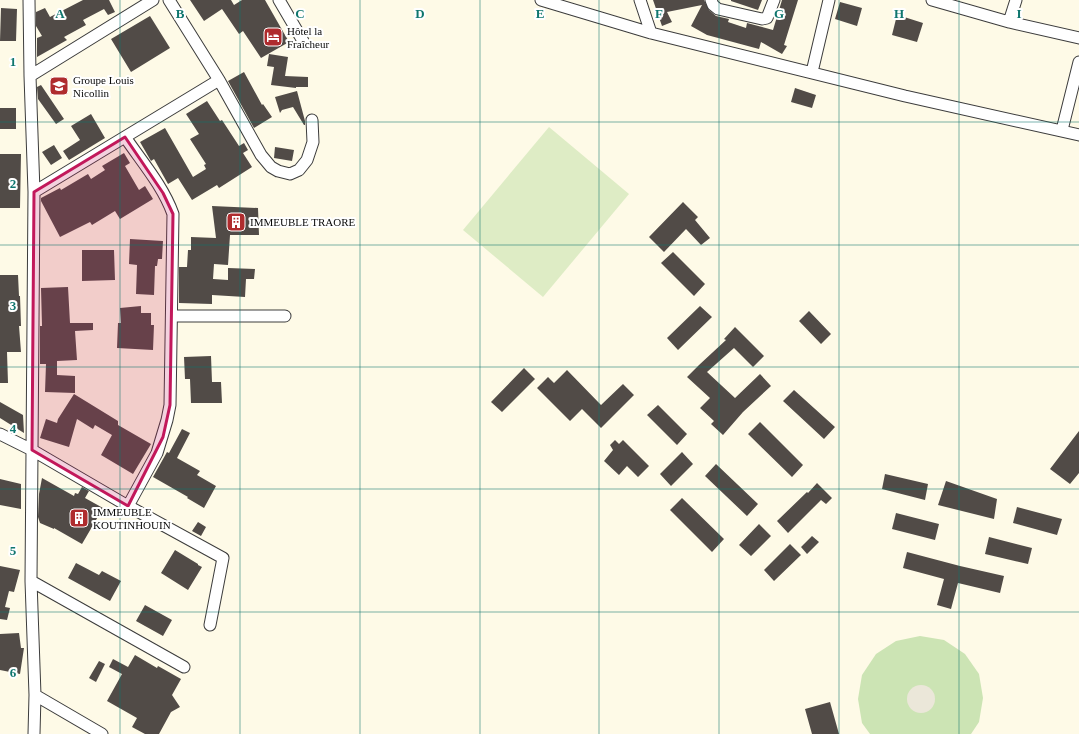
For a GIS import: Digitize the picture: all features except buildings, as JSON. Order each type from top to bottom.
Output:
[{"type":"street","points":[[29,0],[34,192],[31,581],[35,694],[34,734]]},
{"type":"street","points":[[30,76],[153,0]]},
{"type":"street","points":[[169,0],[218,80],[261,155],[271,167],[278,171],[290,174],[299,170],[307,160],[313,142],[312,120]]},
{"type":"street","points":[[279,0],[303,41]]},
{"type":"street","points":[[541,0],[651,32],[905,96],[1079,135]]},
{"type":"street","points":[[640,0],[651,32]]},
{"type":"street","points":[[711,0],[713,5],[718,8],[762,19],[767,18],[774,0]]},
{"type":"street","points":[[812,72],[828,0]]},
{"type":"street","points":[[934,0],[1009,22],[1079,38]]},
{"type":"street","points":[[1009,22],[1016,0]]},
{"type":"street","points":[[1062,130],[1079,62]]},
{"type":"street","points":[[34,192],[218,80]]},
{"type":"street","points":[[125,137],[163,193],[173,214],[170,404],[167,420],[157,453],[128,506]]},
{"type":"street","points":[[172,316],[285,316]]},
{"type":"street","points":[[0,434],[32,450],[128,506],[223,558],[210,625]]},
{"type":"street","points":[[31,581],[184,667]]},
{"type":"street","points":[[35,694],[102,734]]},
{"type":"highlighted area","points":[[125,137],[163,193],[173,214],[170,405],[163,437],[128,506],[32,450],[34,192]]},
{"type":"green space","points":[[549,127],[629,194],[543,297],[463,230]]},
{"type":"green space","points":[[920,636],[944,640],[965,654],[979,674],[983,698],[979,722],[971,734],[870,734],[862,723],[858,699],[862,675],[876,654],[896,641]]},
{"type":"shaded area","points":[[921,685],[931,689],[935,699],[931,709],[921,713],[911,709],[907,699],[911,689]]},
{"type":"place","name":"Hôtel la Fraîcheur","points":[[273,37]]},
{"type":"place","name":"Groupe Louis Nicollin","points":[[59,86]]},
{"type":"place","name":"IMMEUBLE TRAORE","points":[[236,222]]},
{"type":"place","name":"IMMEUBLE KOUTINHOUIN","points":[[79,518]]}]
